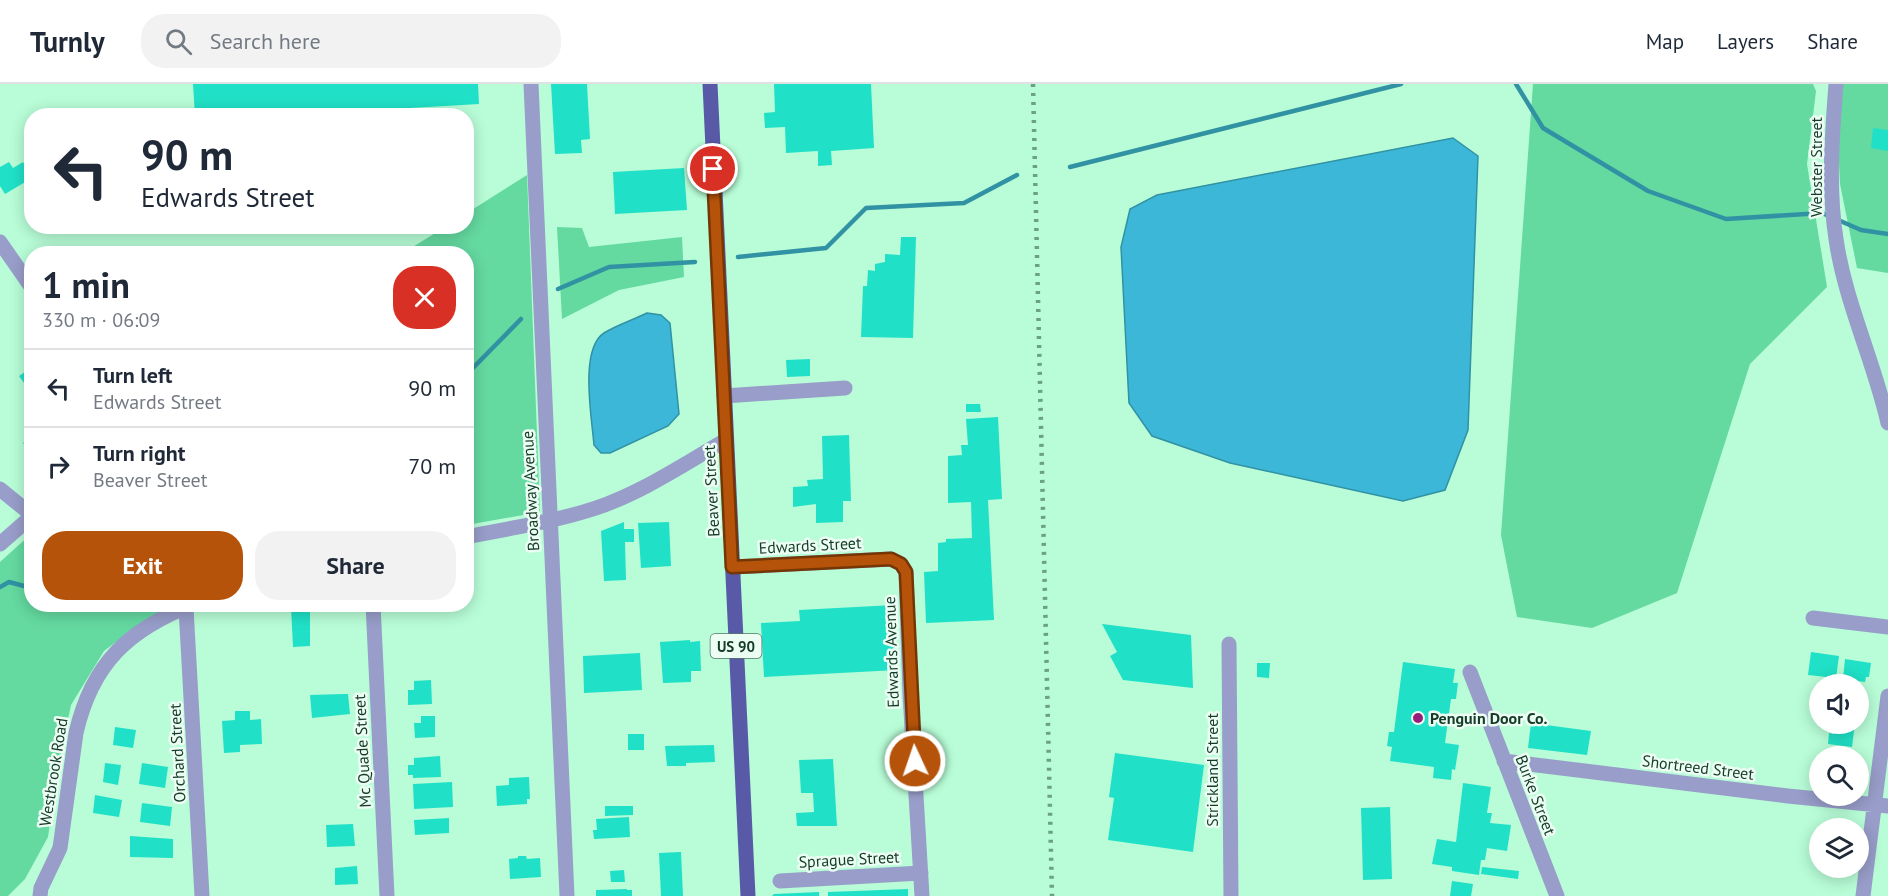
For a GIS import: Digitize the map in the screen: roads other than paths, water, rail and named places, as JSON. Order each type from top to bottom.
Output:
[{"type":"main road","name":"Beaver Street","points":[[710,84],[748,896]]},
{"type":"street","name":"Broadway Avenue","points":[[531,84],[567,896]]},
{"type":"street","name":"Webster Street","points":[[1836,84],[1831,196],[1836,239],[1842,268],[1881,393],[1888,423]]},
{"type":"street","points":[[0,242],[24,276]]},
{"type":"street","points":[[724,396],[845,388]]},
{"type":"street","points":[[474,535],[549,521],[597,507],[653,483],[726,440]]},
{"type":"street","points":[[0,489],[24,508]]},
{"type":"street","points":[[0,544],[24,522]]},
{"type":"street","name":"Edwards Street","points":[[732,567],[891,559]]},
{"type":"street","name":"Edwards Avenue","points":[[891,559],[901,564],[906,572],[910,694],[922,896]]},
{"type":"street","name":"Westbrook Road","points":[[41,892],[60,848],[76,733],[91,688],[118,648],[153,624],[178,612]]},
{"type":"street","name":"Orchard Street","points":[[190,612],[202,896]]},
{"type":"street","name":"Mc Quade Street","points":[[373,612],[387,896]]},
{"type":"street","points":[[1813,618],[1888,627]]},
{"type":"street","name":"Strickland Street","points":[[1229,644],[1231,896]]},
{"type":"street","name":"Burke Street","points":[[1470,672],[1557,896]]},
{"type":"street","points":[[1863,896],[1881,806],[1888,696]]},
{"type":"street","name":"Shortreed Street","points":[[1504,761],[1881,806]]},
{"type":"street","name":"Sprague Street","points":[[780,881],[921,873]]},
{"type":"water","points":[[1453,138],[1478,156],[1468,430],[1445,490],[1403,501],[1230,463],[1152,436],[1129,403],[1121,247],[1130,209],[1157,195]]},
{"type":"water","points":[[647,313],[661,315],[670,323],[679,414],[668,426],[610,453],[601,453],[594,445],[589,385],[589,369],[596,341],[614,327]]},
{"type":"waterway","points":[[1070,167],[1401,84]]},
{"type":"waterway","points":[[1516,84],[1543,128],[1648,191],[1726,219],[1822,213],[1861,230],[1888,234]]},
{"type":"waterway","points":[[738,257],[826,248],[866,208],[964,203],[1017,175]]},
{"type":"waterway","points":[[558,289],[609,267],[695,262]]},
{"type":"waterway","points":[[474,367],[521,319]]},
{"type":"waterway","points":[[0,587],[9,582],[24,586]]},
{"type":"railway","points":[[1033,84],[1052,896]]},
{"type":"place","name":"Penguin Door Co.","points":[[1418,718]]}]
